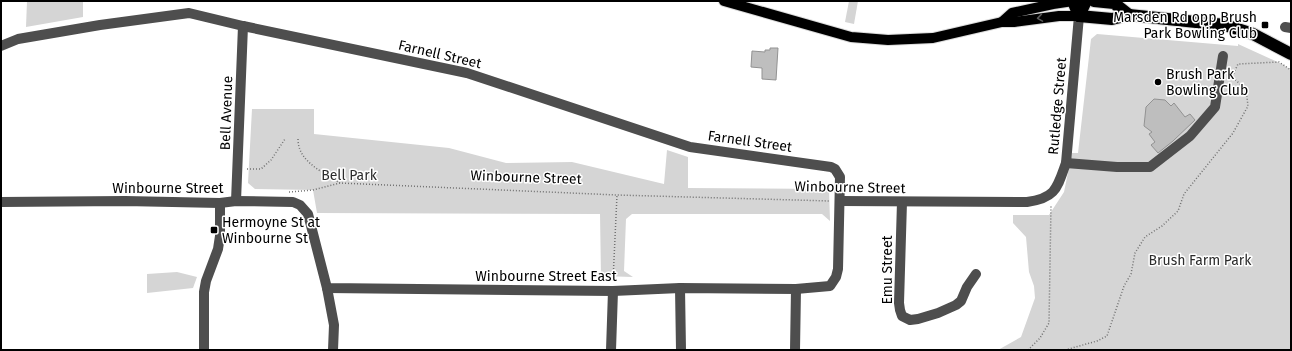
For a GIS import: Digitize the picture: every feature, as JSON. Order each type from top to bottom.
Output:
[{"type":"highway","points":[[1079,16],[1073,1],[1082,1]]},
{"type":"highway","points":[[1079,16],[1086,1]]},
{"type":"highway","points":[[1094,1],[1114,3],[1129,15]]},
{"type":"highway","points":[[1079,16],[1112,19],[1129,15],[1224,25],[1253,34],[1291,54]]},
{"type":"main road","points":[[724,1],[835,33],[873,40],[933,38],[1002,22],[1058,16],[1079,16]]},
{"type":"main road","points":[[1002,22],[1012,13],[1073,1]]},
{"type":"street","name":"Farnell Street","points":[[1,46],[18,39],[181,13],[189,13],[243,26],[467,73],[690,147],[831,167],[835,169],[840,177],[840,201]]},
{"type":"street","name":"Rutledge Street","points":[[1051,194],[1059,184],[1066,163],[1079,16]]},
{"type":"street","name":"Bell Avenue","points":[[236,201],[243,26]]},
{"type":"street","points":[[1066,163],[1117,167],[1150,167],[1190,136],[1215,107],[1222,56]]},
{"type":"street","name":"Winbourne Street","points":[[840,201],[880,200],[902,202],[1027,202],[1039,200],[1051,194]]},
{"type":"street","points":[[236,201],[293,202],[300,204],[308,214],[334,325],[333,350]]},
{"type":"street","name":"Winbourne Street","points":[[1,202],[220,203],[236,201]]},
{"type":"street","name":"Winbourne Street East","points":[[326,288],[613,291],[680,288],[796,289],[830,286],[836,277],[838,269],[840,201]]},
{"type":"street","name":"Emu Street","points":[[902,202],[899,303],[902,316],[910,320],[918,319],[942,312],[956,305],[961,301],[967,287],[976,274]]},
{"type":"street","points":[[204,350],[204,292],[206,281],[218,249],[220,236],[220,203]]},
{"type":"street","points":[[680,288],[681,350]]},
{"type":"street","points":[[795,350],[796,289]]},
{"type":"street","points":[[611,350],[613,291]]},
{"type":"path","points":[[1065,350],[1091,343],[1107,336],[1124,286],[1131,274],[1135,253],[1145,237],[1162,226],[1178,211],[1184,194],[1233,133],[1248,106],[1246,89],[1232,77],[1238,64],[1279,62],[1291,70]]},
{"type":"path","points":[[237,169],[261,169],[271,160],[285,139]]},
{"type":"path","points":[[298,139],[298,146],[306,160],[340,183]]},
{"type":"path","name":"Winbourne Street","points":[[285,192],[313,190],[340,183],[617,195],[840,201]]},
{"type":"path","points":[[1028,350],[1040,338],[1049,323],[1051,194]]},
{"type":"path","points":[[613,291],[617,195]]},
{"type":"green space","points":[[27,1],[83,1],[83,17],[26,27]]},
{"type":"green space","points":[[849,1],[858,1],[854,24],[845,22]]},
{"type":"green space","name":"Brush Farm Park","points":[[1097,34],[1238,46],[1238,44],[1282,64],[1291,70],[1291,350],[998,350],[1021,337],[1035,298],[1034,286],[1029,272],[1026,237],[1013,223],[1013,215],[1049,215],[1064,192],[1072,153],[1078,153],[1091,39]]},
{"type":"green space","name":"Bell Park","points":[[252,109],[314,109],[314,134],[449,148],[506,163],[572,162],[664,184],[667,150],[688,157],[688,188],[829,189],[830,221],[822,214],[632,214],[626,219],[624,271],[633,277],[601,276],[600,214],[317,213],[313,190],[255,189],[248,183]]},
{"type":"green space","points":[[177,272],[197,277],[193,288],[147,293],[147,274]]},
{"type":"building","points":[[770,48],[778,48],[776,80],[762,79],[762,68],[751,67],[752,51],[765,52],[765,50],[770,50]]},
{"type":"building","points":[[1154,99],[1165,100],[1171,106],[1174,103],[1185,117],[1190,114],[1195,120],[1158,153],[1151,145],[1155,142],[1149,134],[1152,132],[1144,126],[1146,107]]},
{"type":"place","name":"Marsden Rd opp Brush Park Bowling Club","points":[[1265,25]]},
{"type":"place","name":"Brush Park Bowling Club","points":[[1158,82]]},
{"type":"place","name":"Hermoyne St at Winbourne St","points":[[214,230]]}]
